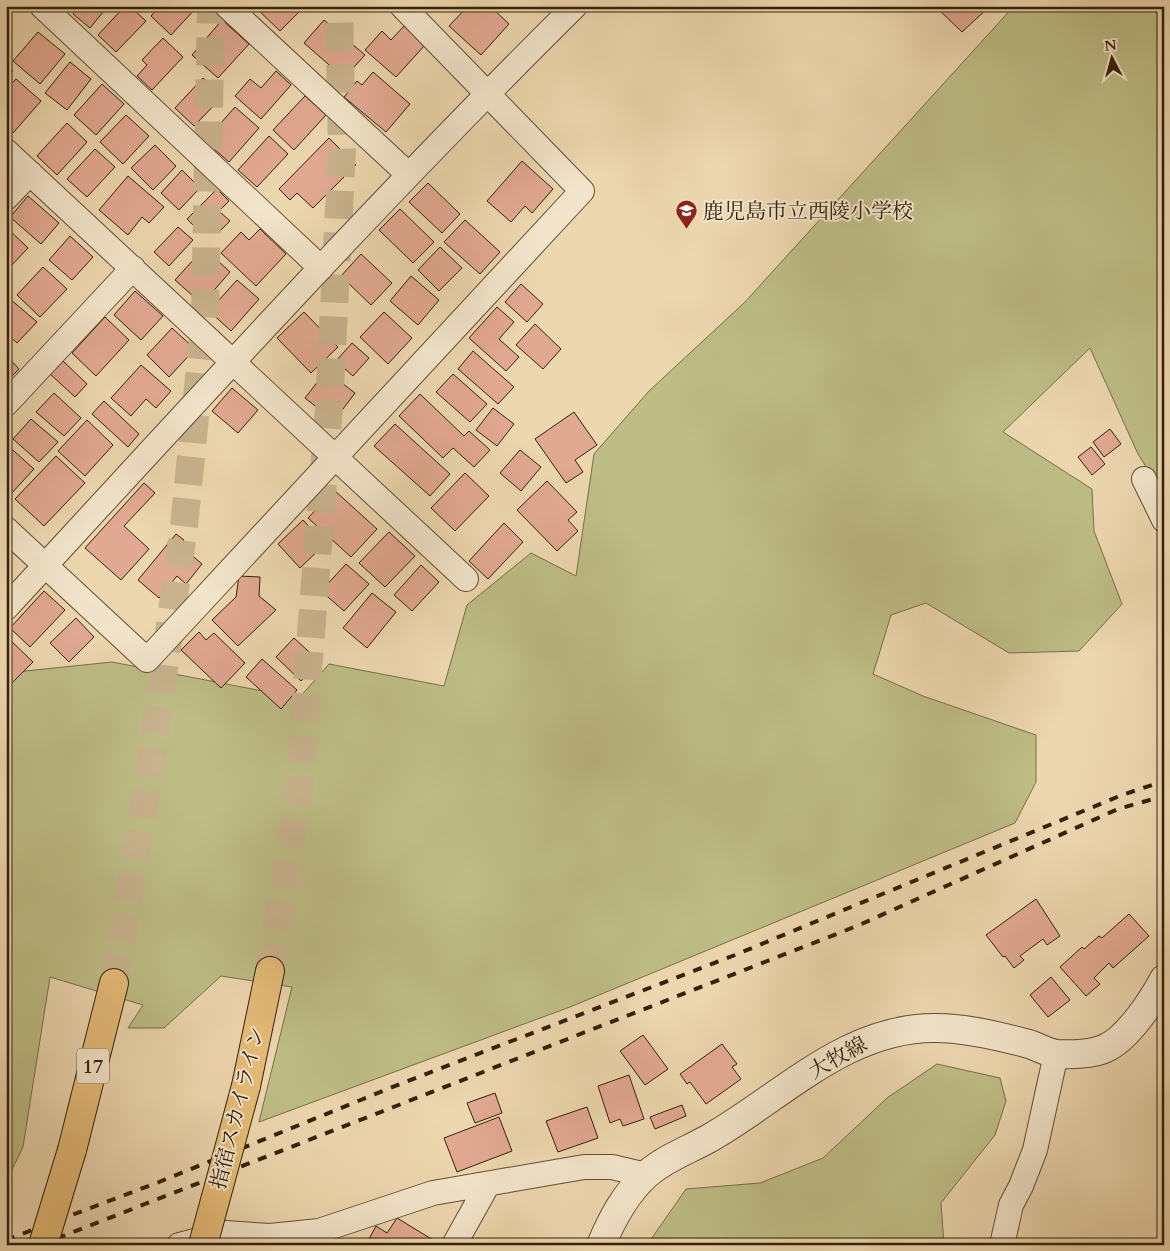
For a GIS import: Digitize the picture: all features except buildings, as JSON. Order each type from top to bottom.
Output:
[{"type":"highway","name":"指宿スカイライン","points":[[203,1245],[246,1086],[270,971]]},
{"type":"highway","name":"17","points":[[43,1245],[72,1150],[114,983]]},
{"type":"street","points":[[42,6],[322,268]]},
{"type":"street","points":[[227,6],[409,175]]},
{"type":"street","points":[[6,529],[147,660],[582,191],[402,6]]},
{"type":"street","points":[[6,608],[409,175],[487,93],[576,6]]},
{"type":"street","points":[[6,151],[466,579]]},
{"type":"street","points":[[6,198],[30,172]]},
{"type":"street","points":[[6,404],[133,268]]},
{"type":"street","points":[[1144,479],[1164,520]]},
{"type":"street","name":"大牧線","points":[[601,1245],[611,1220],[628,1194],[646,1175],[677,1153],[707,1139],[850,1047],[878,1036],[909,1030],[935,1028],[967,1030],[1029,1044],[1056,1054],[1106,1048],[1128,1030],[1162,988]]},
{"type":"street","points":[[1002,1245],[1010,1205],[1021,1186],[1034,1150],[1056,1054]]},
{"type":"street","points":[[179,1245],[225,1233],[270,1236],[319,1231],[433,1193],[584,1167],[612,1168],[646,1175]]},
{"type":"street","points":[[454,1245],[488,1184]]},
{"type":"shaded area","points":[[1014,6],[1149,6],[1164,20],[1164,496],[1138,454],[1090,348],[1003,432],[1092,489],[1094,531],[1122,604],[1079,651],[1009,653],[926,603],[891,615],[873,674],[923,696],[1036,735],[1036,782],[1015,823],[570,1007],[259,1122],[292,987],[221,976],[164,1028],[128,1028],[143,1005],[50,977],[23,1147],[6,1182],[6,673],[112,662],[299,698],[329,664],[444,686],[467,605],[531,553],[576,576],[594,454],[649,391],[745,302]]},
{"type":"shaded area","points":[[937,1064],[1000,1078],[1006,1101],[995,1135],[941,1203],[944,1245],[647,1245],[686,1189],[760,1183],[823,1158],[887,1098]]},
{"type":"tunnel","points":[[114,983],[148,782],[184,526],[205,318],[211,6]]},
{"type":"tunnel","points":[[270,971],[298,796],[329,408],[342,150],[339,6]]},
{"type":"railway","points":[[6,1240],[159,1182],[400,1084],[735,955],[1122,795],[1164,781]]},
{"type":"railway","points":[[40,1245],[857,926],[1118,809],[1164,796]]},
{"type":"place","name":"鹿児島市立西陵小学校","points":[[687,230]]}]
